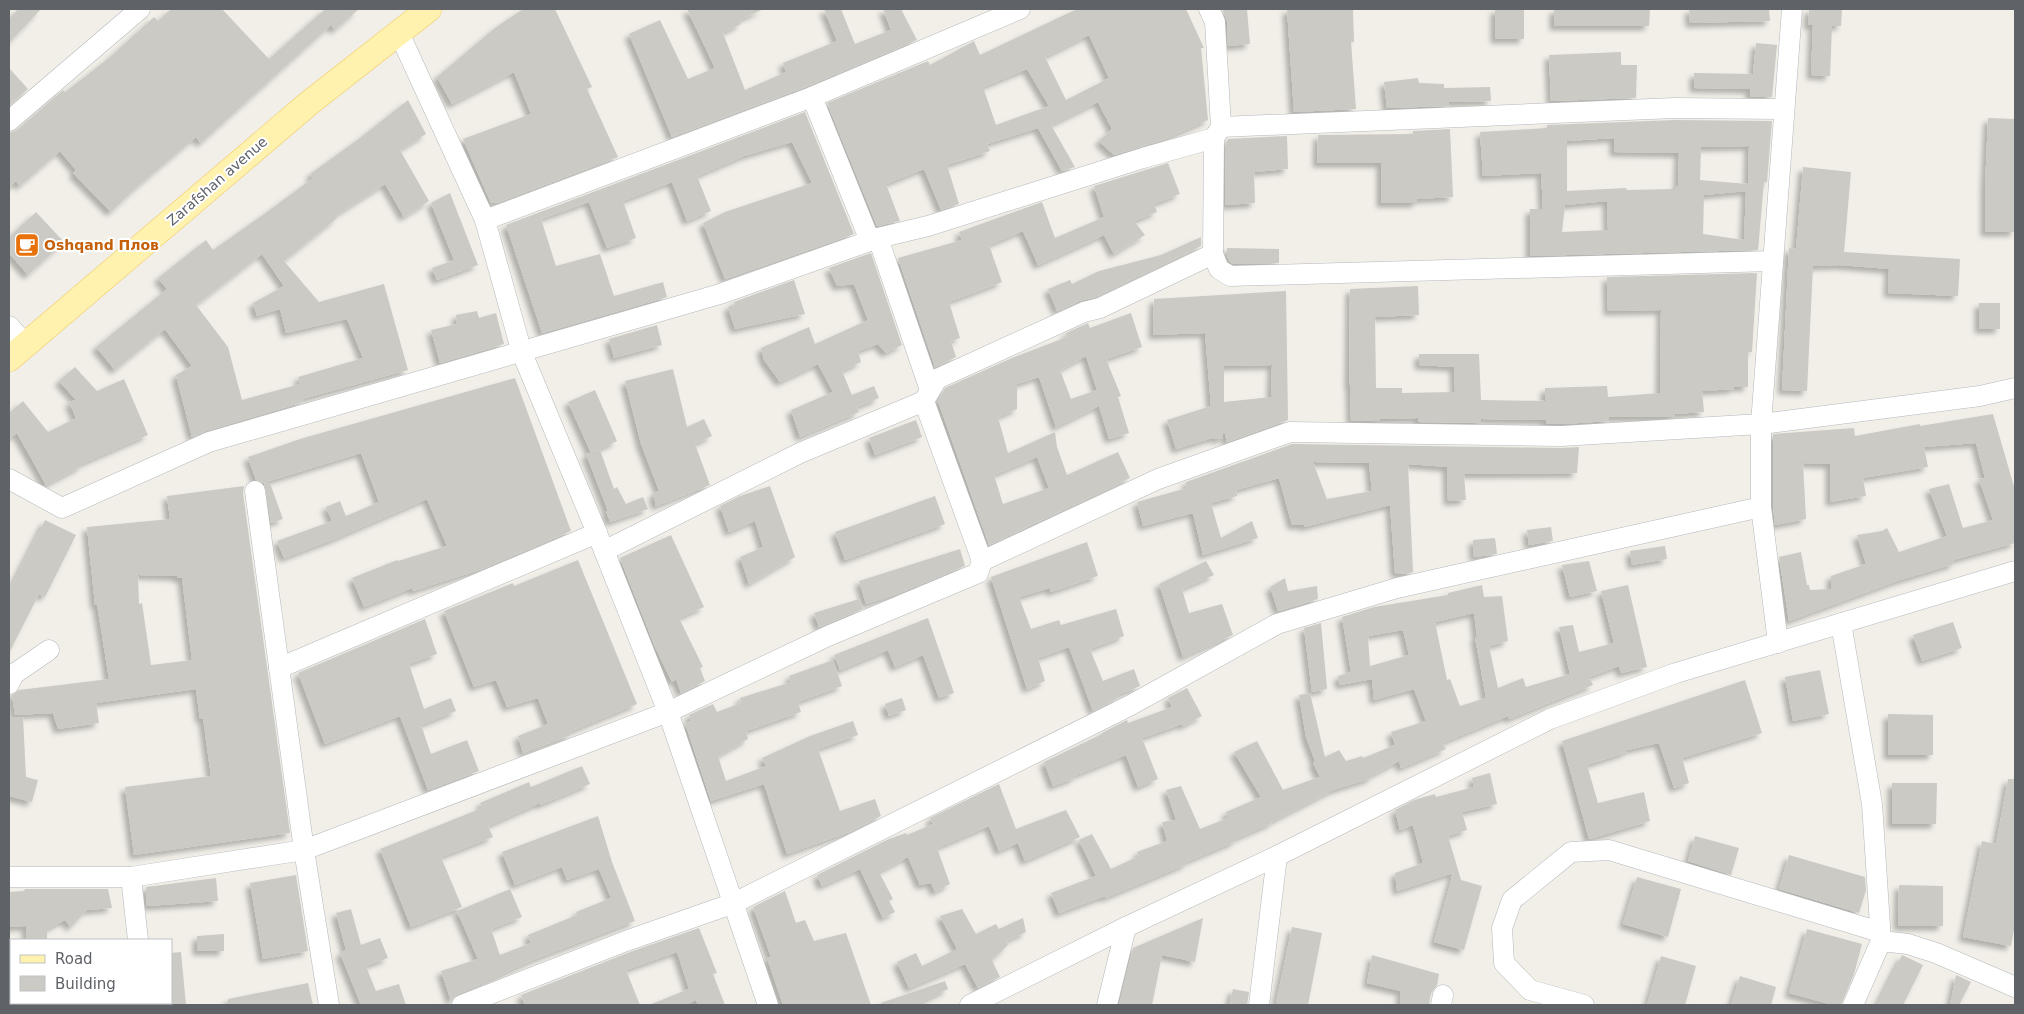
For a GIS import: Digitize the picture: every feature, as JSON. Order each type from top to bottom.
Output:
[{"type":"main road","name":"Zarafshan avenue","points":[[17,352],[308,104],[429,9]]},
{"type":"street","points":[[9,121],[140,9]]},
{"type":"street","points":[[485,220],[812,97],[1020,9]]},
{"type":"street","points":[[1209,9],[1215,22],[1217,133],[1213,254],[1219,269],[1230,276],[1773,261]]},
{"type":"street","points":[[1778,643],[1761,507],[1761,424],[1783,109],[1792,9]]},
{"type":"street","points":[[398,33],[485,220],[522,352],[668,712],[768,1005]]},
{"type":"street","points":[[9,877],[131,877],[304,850],[668,712],[828,636],[978,573],[982,561],[874,240],[812,97]]},
{"type":"street","points":[[9,479],[62,508],[210,442],[720,294],[874,240],[928,226],[1217,133],[1675,108],[1783,109]]},
{"type":"street","points":[[279,668],[600,542],[927,395],[937,379],[1084,312],[1100,308],[1213,254]]},
{"type":"street","points":[[9,326],[17,352]]},
{"type":"street","points":[[982,561],[1158,478],[1290,432],[1562,436],[1761,424],[1980,396],[2015,388]]},
{"type":"street","points":[[255,491],[304,850],[329,1005]]},
{"type":"street","points":[[462,1005],[626,941],[734,903],[1128,706],[1278,624],[1397,588],[1761,507]]},
{"type":"street","points":[[970,1005],[1126,927],[1277,856],[1550,719],[1676,673],[2015,571]]},
{"type":"street","points":[[1841,623],[1872,804],[1880,937],[1853,1005]]},
{"type":"street","points":[[9,684],[14,674],[49,650]]},
{"type":"street","points":[[1584,1005],[1530,990],[1504,963],[1502,928],[1512,900],[1571,852],[1609,850],[1880,937],[1908,944],[2014,980]]},
{"type":"street","points":[[1259,1005],[1277,856]]},
{"type":"street","points":[[131,877],[138,939]]},
{"type":"street","points":[[1107,1005],[1126,927]]},
{"type":"building","points":[[18,9],[41,9],[9,43],[9,19]]},
{"type":"building","points":[[171,9],[222,9],[269,59],[325,9],[359,9],[335,30],[331,25],[201,143],[196,137],[137,187],[111,212],[73,173],[76,170],[60,151],[20,186],[16,181],[9,188],[9,133],[17,130],[63,90],[65,92],[109,58],[154,17],[158,21]]},
{"type":"building","points":[[523,9],[555,9],[592,87],[587,89],[618,157],[499,202],[491,203],[463,139],[531,114],[514,72],[452,104],[437,77],[495,28]]},
{"type":"building","points":[[687,9],[764,9],[739,20],[741,24],[723,33],[745,90],[786,72],[783,63],[837,41],[824,9],[841,9],[855,44],[891,30],[883,9],[901,9],[917,40],[808,86],[672,137],[629,34],[660,20],[688,79],[715,68]]},
{"type":"building","points":[[1077,9],[1186,9],[1204,48],[1201,48],[1208,120],[1160,141],[1114,155],[1099,141],[1112,129],[1098,102],[1051,125],[1075,167],[1062,171],[1038,128],[987,144],[990,151],[947,165],[959,204],[941,210],[924,169],[886,184],[900,221],[877,226],[827,103],[928,61],[930,65],[974,41],[980,55]],"holes":[[[1089,35],[1109,78],[1066,100],[1045,57]],[[1027,69],[1049,106],[996,125],[983,87]]]},
{"type":"building","points":[[1222,9],[1247,9],[1250,44],[1228,46],[1227,21]]},
{"type":"building","points":[[1287,9],[1353,9],[1354,42],[1351,42],[1356,109],[1294,112]]},
{"type":"building","points":[[1495,9],[1524,9],[1524,39],[1495,39]]},
{"type":"building","points":[[1554,9],[1650,9],[1649,26],[1554,26]]},
{"type":"building","points":[[1689,9],[1769,9],[1770,21],[1690,23]]},
{"type":"building","points":[[1809,9],[1842,9],[1841,26],[1832,26],[1830,76],[1811,75],[1813,25],[1808,25]]},
{"type":"building","points":[[1756,43],[1777,45],[1772,97],[1750,97],[1750,89],[1694,88],[1694,73],[1753,74]]},
{"type":"building","points":[[1621,52],[1621,65],[1637,65],[1636,98],[1551,101],[1549,55]]},
{"type":"building","points":[[9,68],[28,89],[9,106]]},
{"type":"building","points":[[1418,78],[1419,83],[1444,84],[1444,88],[1490,87],[1491,101],[1448,102],[1449,106],[1387,108],[1384,82]]},
{"type":"building","points":[[408,100],[426,134],[400,150],[429,201],[404,217],[385,184],[335,216],[337,218],[284,261],[319,302],[384,284],[408,370],[302,399],[303,402],[206,431],[192,437],[176,375],[192,366],[165,329],[115,370],[96,347],[167,289],[158,278],[206,240],[213,250],[313,178],[310,174]],"holes":[[[262,254],[284,286],[253,303],[257,316],[280,309],[286,333],[347,319],[363,358],[298,377],[300,384],[242,400],[228,347],[196,305]]]},
{"type":"building","points":[[805,112],[854,234],[725,279],[703,223],[725,212],[812,183],[792,142],[744,156],[697,176],[711,211],[687,221],[672,182],[623,201],[636,238],[607,248],[589,202],[541,219],[556,266],[600,254],[614,296],[663,282],[667,297],[542,333],[506,225]]},
{"type":"building","points":[[1988,118],[2015,119],[2015,232],[1985,232]]},
{"type":"building","points":[[1675,120],[1772,121],[1767,182],[1764,182],[1758,250],[1530,256],[1530,209],[1543,209],[1541,173],[1483,176],[1480,132],[1547,128],[1547,125]],"holes":[[[1614,138],[1614,152],[1679,153],[1678,186],[1675,186],[1675,189],[1627,190],[1626,188],[1567,191],[1567,141]],[[1749,146],[1748,184],[1700,180],[1701,147]],[[1746,191],[1744,240],[1703,234],[1704,195]],[[1607,201],[1608,230],[1562,232],[1565,205]]]},
{"type":"building","points":[[1450,129],[1453,197],[1417,199],[1417,203],[1381,203],[1381,163],[1317,163],[1318,135],[1413,134],[1413,131]]},
{"type":"building","points":[[1287,136],[1288,169],[1254,172],[1255,203],[1225,205],[1226,142],[1228,139]]},
{"type":"building","points":[[1168,163],[1180,194],[1154,204],[1157,212],[1134,221],[1145,235],[1114,254],[1104,235],[1038,265],[1023,231],[989,245],[1002,282],[949,302],[960,338],[951,341],[956,357],[935,367],[898,258],[962,240],[959,232],[1042,202],[1055,238],[1104,217],[1094,186]]},
{"type":"building","points":[[1803,167],[1851,172],[1844,252],[1960,259],[1958,296],[1888,293],[1889,269],[1840,265],[1813,266],[1807,391],[1782,390],[1789,248],[1796,249]]},
{"type":"building","points":[[450,193],[478,265],[437,280],[432,268],[454,260],[431,203]]},
{"type":"building","points":[[36,212],[64,242],[28,275],[9,253],[9,237]]},
{"type":"building","points":[[1201,237],[1201,246],[1094,297],[1079,301],[1057,311],[1048,289],[1070,280],[1072,284],[1099,271],[1161,255]]},
{"type":"building","points":[[1227,248],[1279,249],[1279,263],[1233,264],[1227,256]]},
{"type":"building","points":[[871,253],[902,345],[886,353],[878,344],[858,351],[861,362],[842,371],[852,395],[874,386],[879,398],[857,407],[859,412],[800,437],[791,410],[833,392],[818,364],[780,382],[764,360],[761,348],[809,327],[815,344],[868,320],[854,284],[837,286],[829,268]]},
{"type":"building","points":[[1757,273],[1752,352],[1748,352],[1748,387],[1702,391],[1704,412],[1674,414],[1675,417],[1609,417],[1609,421],[1562,424],[1546,424],[1546,420],[1481,419],[1481,423],[1419,422],[1418,418],[1351,421],[1349,385],[1350,289],[1418,286],[1419,315],[1375,317],[1376,388],[1402,388],[1402,393],[1455,392],[1454,367],[1419,365],[1419,354],[1479,354],[1481,400],[1545,401],[1545,388],[1607,386],[1608,397],[1660,393],[1661,310],[1608,311],[1607,277]]},
{"type":"building","points":[[794,280],[805,314],[735,329],[728,307],[735,304],[734,302]]},
{"type":"building","points":[[1286,291],[1288,420],[1227,442],[1225,434],[1223,434],[1223,439],[1212,438],[1176,449],[1167,420],[1211,406],[1205,333],[1153,335],[1154,299]],"holes":[[[1272,365],[1271,397],[1224,402],[1224,366]]]},
{"type":"building","points":[[1979,303],[2000,303],[2000,329],[1979,329]]},
{"type":"building","points":[[477,311],[479,318],[496,313],[504,344],[440,363],[431,330],[457,324],[456,315]]},
{"type":"building","points":[[1131,313],[1142,347],[1106,359],[1121,396],[1118,397],[1129,433],[1109,439],[1099,406],[1056,427],[1039,377],[1017,384],[1017,409],[998,417],[1008,453],[1055,432],[1057,447],[1067,475],[1118,452],[1130,478],[989,545],[938,401],[945,388],[1012,358],[1067,337],[1066,333],[1088,323],[1090,328]],"holes":[[[1086,356],[1097,390],[1071,399],[1060,370]],[[1037,457],[1049,488],[1003,504],[994,475]]]},
{"type":"building","points":[[657,325],[662,345],[614,358],[609,339]]},
{"type":"building","points":[[75,367],[97,391],[124,379],[148,435],[81,464],[82,466],[46,485],[17,433],[9,439],[9,413],[23,401],[48,432],[76,418],[69,402],[76,400],[59,381]]},
{"type":"building","points":[[673,369],[687,427],[704,419],[712,436],[695,444],[710,485],[656,506],[653,493],[659,491],[641,444],[625,381]]},
{"type":"building","points":[[515,378],[571,531],[479,570],[413,591],[412,588],[364,607],[352,578],[397,560],[447,546],[427,499],[332,540],[284,558],[277,541],[332,521],[326,507],[340,501],[346,516],[379,502],[361,453],[263,483],[256,480],[248,457],[300,439]]},
{"type":"building","points":[[595,390],[617,441],[591,453],[568,402]]},
{"type":"building","points":[[1993,414],[2015,490],[2015,543],[1953,560],[1954,564],[1897,581],[1789,621],[1779,557],[1801,552],[1807,585],[1809,585],[1810,590],[1831,589],[1831,576],[1866,564],[1857,535],[1882,531],[1887,528],[1899,552],[1947,536],[1929,489],[1949,484],[1963,528],[1993,520],[1979,479],[1985,478],[1976,443],[1924,447],[1928,467],[1863,478],[1866,496],[1830,502],[1830,464],[1803,463],[1806,519],[1775,525],[1773,506],[1773,434],[1854,428],[1855,436],[1920,424],[1920,426]]},
{"type":"building","points":[[916,420],[922,437],[875,455],[869,438]]},
{"type":"building","points":[[1292,444],[1579,447],[1577,473],[1464,474],[1466,500],[1448,501],[1447,467],[1408,464],[1413,572],[1407,574],[1395,573],[1390,505],[1304,527],[1304,525],[1292,525],[1279,478],[1236,490],[1237,496],[1211,503],[1221,538],[1252,521],[1258,538],[1203,555],[1193,513],[1143,526],[1137,502],[1187,488],[1186,482]],"holes":[[[1313,462],[1369,463],[1372,491],[1327,499]]]},
{"type":"building","points":[[600,450],[614,489],[617,487],[626,504],[643,497],[648,509],[610,522],[606,511],[608,511],[586,454]]},
{"type":"building","points":[[270,483],[283,519],[271,523],[264,484]]},
{"type":"building","points":[[244,486],[243,493],[290,833],[134,855],[125,787],[211,776],[203,718],[200,719],[196,689],[96,703],[99,723],[58,729],[53,713],[15,715],[12,695],[19,690],[109,679],[97,604],[95,605],[87,527],[170,519],[167,496]],"holes":[[[138,575],[177,576],[177,578],[182,578],[192,660],[151,665],[142,603],[139,604]]]},
{"type":"building","points":[[770,486],[795,557],[749,584],[740,557],[763,547],[755,521],[729,532],[720,506],[740,496]]},
{"type":"building","points":[[935,496],[945,524],[845,560],[835,532]]},
{"type":"building","points":[[45,520],[76,535],[45,597],[39,594],[9,653],[9,591]]},
{"type":"building","points":[[1551,527],[1553,541],[1529,545],[1527,530]]},
{"type":"building","points":[[671,535],[704,607],[679,618],[703,667],[700,668],[705,681],[681,693],[676,679],[672,682],[655,647],[620,558]]},
{"type":"building","points":[[1495,538],[1497,554],[1474,557],[1473,540]]},
{"type":"building","points":[[1087,542],[1098,576],[1051,592],[1050,588],[1019,597],[1031,629],[1059,620],[1061,625],[1116,609],[1124,636],[1090,649],[1103,681],[1134,669],[1140,686],[1117,695],[1118,698],[1093,711],[1069,647],[1038,658],[1045,681],[1027,689],[991,577]]},
{"type":"building","points":[[1665,546],[1667,559],[1632,565],[1630,551]]},
{"type":"building","points":[[960,549],[965,566],[897,594],[866,604],[859,581]]},
{"type":"building","points":[[578,560],[637,704],[569,732],[571,735],[523,753],[518,736],[548,724],[538,698],[507,707],[496,680],[474,687],[444,611],[513,583],[514,586]]},
{"type":"building","points":[[1206,561],[1214,575],[1182,589],[1189,613],[1222,604],[1233,635],[1183,657],[1159,584]]},
{"type":"building","points":[[1589,561],[1597,591],[1570,597],[1562,565]]},
{"type":"building","points":[[1285,578],[1288,591],[1317,586],[1318,599],[1278,611],[1270,587]]},
{"type":"building","points":[[1482,585],[1484,597],[1502,596],[1508,641],[1489,646],[1498,688],[1523,678],[1526,687],[1570,674],[1559,627],[1573,625],[1579,652],[1614,643],[1601,591],[1628,585],[1647,667],[1621,673],[1619,666],[1589,677],[1593,685],[1509,719],[1508,716],[1442,743],[1446,749],[1401,768],[1399,761],[1371,776],[1372,778],[1333,790],[1272,823],[1235,839],[1236,841],[1186,862],[1187,864],[1105,898],[1105,896],[1059,913],[1051,893],[1096,876],[1079,840],[1092,834],[1111,869],[1139,856],[1137,852],[1167,841],[1162,822],[1176,820],[1166,790],[1181,786],[1200,829],[1228,818],[1226,812],[1261,797],[1234,752],[1257,741],[1283,790],[1322,776],[1319,775],[1313,763],[1315,761],[1306,737],[1299,695],[1310,693],[1325,757],[1339,750],[1346,761],[1362,756],[1363,758],[1395,745],[1391,732],[1426,721],[1414,689],[1374,700],[1372,679],[1340,685],[1338,676],[1351,672],[1342,617],[1374,607],[1448,595],[1448,593]],"holes":[[[1474,613],[1477,637],[1475,637],[1486,698],[1460,706],[1450,679],[1447,680],[1435,622]],[[1403,630],[1409,655],[1370,666],[1368,636]]]},
{"type":"building","points":[[859,599],[863,609],[819,627],[814,613]]},
{"type":"building","points":[[928,618],[954,693],[939,698],[923,655],[895,667],[888,650],[840,670],[834,655]]},
{"type":"building","points":[[425,619],[437,654],[409,664],[424,709],[451,698],[456,711],[421,725],[431,754],[467,740],[479,771],[428,790],[400,716],[325,744],[298,673]]},
{"type":"building","points":[[1953,622],[1962,648],[1922,661],[1913,635]]},
{"type":"building","points":[[1321,623],[1327,689],[1312,692],[1304,628]]},
{"type":"building","points":[[833,660],[842,686],[798,702],[801,712],[746,731],[748,739],[718,756],[726,781],[766,766],[762,758],[810,736],[853,721],[858,735],[818,749],[840,811],[875,799],[881,816],[849,832],[787,854],[764,784],[711,801],[685,723],[691,721],[689,715],[713,704],[717,712],[741,703],[740,698],[791,682],[789,676]]},
{"type":"building","points":[[1820,670],[1829,714],[1793,721],[1785,677]]},
{"type":"building","points":[[1745,680],[1762,733],[1682,758],[1689,783],[1674,788],[1659,743],[1627,750],[1627,752],[1587,765],[1598,803],[1644,792],[1650,821],[1589,839],[1562,741]]},
{"type":"building","points":[[1187,688],[1202,716],[1183,726],[1182,724],[1142,738],[1158,779],[1138,787],[1126,755],[1053,786],[1044,762],[1127,720],[1128,723],[1172,707],[1168,698]]},
{"type":"building","points":[[902,698],[906,710],[889,716],[885,704]]},
{"type":"building","points":[[1888,714],[1933,715],[1933,755],[1888,755]]},
{"type":"building","points":[[9,717],[23,717],[26,777],[38,780],[32,802],[9,796]]},
{"type":"building","points":[[582,766],[590,784],[488,826],[493,837],[441,857],[462,907],[411,927],[380,849],[482,808],[480,803],[529,782],[531,787]]},
{"type":"building","points":[[1490,773],[1497,804],[1462,812],[1467,830],[1448,836],[1461,880],[1482,886],[1464,950],[1434,942],[1453,873],[1397,891],[1395,873],[1423,863],[1413,825],[1400,830],[1395,810],[1414,800],[1435,794],[1436,797],[1474,787],[1472,778]]},
{"type":"building","points":[[2008,779],[2015,779],[2015,925],[2011,946],[1963,937],[1982,841],[1996,844]]},
{"type":"building","points":[[1892,783],[1937,783],[1936,824],[1892,824]]},
{"type":"building","points":[[999,784],[1016,829],[1066,810],[1080,837],[1025,861],[1018,843],[999,851],[989,826],[937,848],[950,884],[935,892],[931,883],[920,885],[908,857],[879,872],[893,899],[889,901],[895,912],[883,918],[860,869],[822,886],[817,875],[889,839],[906,833],[907,835],[933,824],[930,818]]},
{"type":"building","points":[[598,816],[612,862],[635,921],[535,959],[458,994],[451,1001],[441,971],[478,959],[457,911],[510,889],[522,917],[491,929],[500,955],[531,943],[528,935],[577,915],[576,912],[611,898],[599,869],[567,880],[562,867],[515,885],[502,852]]},
{"type":"building","points":[[1695,836],[1739,848],[1731,875],[1688,861]]},
{"type":"building","points":[[1789,855],[1865,877],[1866,890],[1859,913],[1779,889]]},
{"type":"building","points":[[296,875],[308,951],[263,959],[250,883]]},
{"type":"building","points":[[1637,877],[1681,889],[1668,937],[1623,924]]},
{"type":"building","points":[[216,878],[218,901],[147,906],[146,887]]},
{"type":"building","points":[[1899,885],[1943,886],[1943,926],[1898,926]]},
{"type":"building","points":[[25,889],[108,889],[112,908],[87,910],[71,927],[65,920],[47,929],[47,939],[27,939],[26,926],[9,927],[9,892],[24,891]]},
{"type":"building","points":[[785,891],[796,923],[805,920],[814,941],[846,933],[871,1005],[783,1005],[767,958],[771,957],[753,907]]},
{"type":"building","points":[[351,909],[361,945],[380,938],[388,958],[366,966],[376,991],[399,984],[406,1005],[361,1005],[340,953],[346,950],[336,913]]},
{"type":"building","points":[[962,909],[976,934],[996,924],[999,929],[1023,918],[1026,932],[1006,941],[1008,945],[992,960],[1000,977],[978,988],[965,964],[909,988],[897,962],[916,953],[922,966],[957,949],[940,916]]},
{"type":"building","points":[[1203,918],[1195,962],[1162,955],[1152,1005],[1119,1005],[1133,948]]},
{"type":"building","points":[[1292,927],[1322,933],[1308,1005],[1276,1003]]},
{"type":"building","points":[[699,928],[717,973],[713,974],[725,1005],[698,1005],[696,1000],[684,1005],[649,1005],[689,989],[677,952],[626,970],[640,1005],[525,1005],[521,995],[630,952]]},
{"type":"building","points":[[1807,929],[1862,944],[1854,974],[1841,1005],[1833,1005],[1789,993]]},
{"type":"building","points":[[224,934],[224,951],[197,951],[197,936]]},
{"type":"building","points":[[181,952],[186,1005],[171,1005],[172,953]]},
{"type":"building","points":[[1372,955],[1439,974],[1437,985],[1431,993],[1429,1005],[1400,1005],[1401,991],[1367,983]]},
{"type":"building","points":[[1902,955],[1923,965],[1903,1005],[1877,1005]]},
{"type":"building","points":[[1661,956],[1696,966],[1685,1005],[1647,1005]]},
{"type":"building","points":[[1956,975],[1971,982],[1959,1005],[1950,1005]]},
{"type":"building","points":[[1740,976],[1776,987],[1771,1005],[1731,1005]]},
{"type":"building","points":[[945,981],[948,989],[915,1005],[881,1005],[881,1003]]},
{"type":"building","points":[[308,983],[313,1005],[228,1005],[228,999]]},
{"type":"building","points":[[1233,989],[1249,992],[1247,1005],[1229,1005]]},
{"type":"place","name":"Oshqand Плов","points":[[27,245]]}]
